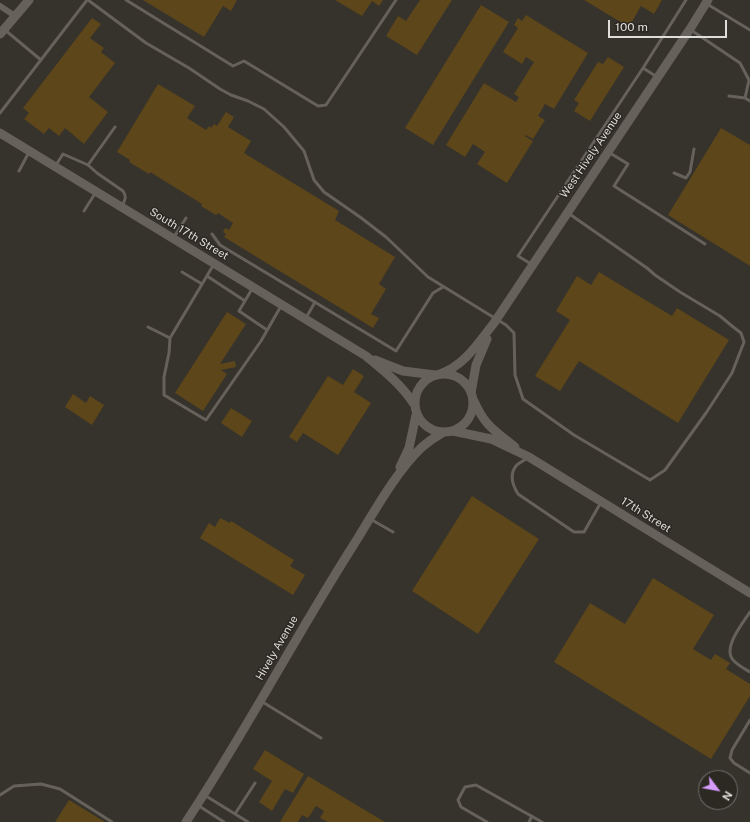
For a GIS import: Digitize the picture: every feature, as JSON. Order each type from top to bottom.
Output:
[{"type":"street","points":[[2,31],[29,0]]},
{"type":"street","name":"West Hively Avenue","points":[[495,321],[707,2]]},
{"type":"street","points":[[0,6],[15,16]]},
{"type":"street","name":"South 17th Street","points":[[0,133],[366,356]]},
{"type":"street","points":[[414,404],[417,391],[421,385],[425,381],[453,368],[467,358],[495,321]]},
{"type":"street","points":[[366,356],[404,388],[414,404],[416,415],[424,426],[442,433],[453,431],[463,426],[470,417],[476,364],[495,321]]},
{"type":"street","points":[[366,356],[403,371],[451,375],[466,384],[472,395]]},
{"type":"street","name":"17th Street","points":[[472,395],[480,414],[486,423],[529,457],[750,593]]},
{"type":"street","name":"Hively Avenue","points":[[390,488],[409,448],[416,415]]},
{"type":"street","name":"17th Street","points":[[453,431],[491,439],[529,457]]},
{"type":"street","name":"Hively Avenue","points":[[186,822],[233,748],[291,646],[390,488],[423,446],[442,433]]},
{"type":"lane","points":[[0,113],[87,0],[146,43],[189,68],[220,89],[264,109],[284,128],[304,151],[314,180],[324,192],[360,216],[386,237],[428,278],[495,321],[506,325],[514,333],[515,375],[523,399],[574,435],[650,480],[665,470],[706,413],[732,373],[744,342],[740,333],[720,316],[680,292],[655,275],[641,263],[567,213]]},
{"type":"lane","points":[[126,0],[233,66],[244,61],[318,106],[326,105],[396,0]]},
{"type":"lane","points":[[532,265],[518,256],[643,68],[686,0]]},
{"type":"lane","points":[[707,2],[750,30]]},
{"type":"lane","points":[[690,29],[740,63],[749,80],[745,98]]},
{"type":"lane","points":[[2,31],[40,60]]},
{"type":"lane","points":[[643,68],[658,77]]},
{"type":"lane","points":[[729,96],[745,98],[750,101]]},
{"type":"lane","points":[[88,165],[115,127]]},
{"type":"lane","points":[[674,173],[686,178],[690,172],[694,149]]},
{"type":"lane","points":[[19,171],[30,151]]},
{"type":"lane","points":[[608,152],[628,164],[614,186],[705,244]]},
{"type":"lane","points":[[55,166],[63,154],[88,165],[123,191],[126,195],[121,207]]},
{"type":"lane","points":[[84,211],[96,191]]},
{"type":"lane","points":[[174,238],[186,218]]},
{"type":"lane","points":[[212,234],[220,245],[396,351],[433,293],[443,287]]},
{"type":"lane","points":[[214,264],[170,338],[169,354],[164,377],[164,395],[206,420],[267,330],[282,305]]},
{"type":"lane","points":[[182,272],[202,284]]},
{"type":"lane","points":[[207,276],[245,301]]},
{"type":"lane","points":[[253,287],[239,311],[267,330]]},
{"type":"lane","points":[[305,319],[315,302]]},
{"type":"lane","points":[[148,327],[170,338]]},
{"type":"lane","points":[[529,457],[516,466],[512,477],[513,486],[518,494],[574,532],[584,532],[601,502]]},
{"type":"lane","points":[[370,519],[393,532]]},
{"type":"lane","points":[[750,612],[732,640],[730,652],[733,661],[750,672]]},
{"type":"lane","points":[[261,701],[321,738]]},
{"type":"lane","points":[[750,720],[732,750],[730,758],[734,763],[750,773]]},
{"type":"lane","points":[[235,814],[255,783]]},
{"type":"lane","points":[[0,795],[14,786],[41,784],[60,789],[112,822]]},
{"type":"lane","points":[[487,822],[461,807],[458,800],[466,786],[476,784],[542,822]]},
{"type":"lane","points":[[204,795],[248,822]]},
{"type":"lane","points":[[197,806],[224,822]]},
{"type":"lane","points":[[529,822],[532,816]]},
{"type":"building","points":[[143,0],[237,0],[231,11],[223,6],[204,37]]},
{"type":"building","points":[[335,0],[383,0],[379,6],[372,1],[362,16]]},
{"type":"building","points":[[420,0],[452,0],[417,55],[386,36],[398,16],[406,21]]},
{"type":"building","points":[[584,0],[662,0],[654,14],[641,6],[629,27]]},
{"type":"building","points":[[481,5],[509,22],[433,145],[405,128]]},
{"type":"building","points":[[526,15],[588,53],[554,109],[545,104],[538,116],[545,120],[533,139],[526,135],[525,136],[533,141],[507,183],[477,164],[485,152],[473,144],[465,157],[446,145],[484,83],[516,102],[519,97],[514,94],[534,62],[526,57],[522,64],[503,52],[518,28],[514,25],[518,18],[522,21]]},
{"type":"building","points":[[92,18],[101,24],[90,38],[104,48],[101,52],[115,63],[89,97],[108,112],[84,144],[65,128],[59,136],[49,128],[44,134],[24,119],[29,113],[23,108]]},
{"type":"building","points":[[608,57],[624,67],[590,121],[574,111],[579,103],[574,100],[598,62],[603,64]]},
{"type":"building","points":[[158,84],[195,106],[187,118],[206,130],[209,126],[211,128],[214,124],[217,126],[226,112],[234,117],[228,127],[251,141],[244,153],[339,211],[335,220],[395,257],[379,284],[386,289],[371,314],[379,318],[373,328],[224,237],[226,234],[223,232],[225,228],[229,230],[233,223],[218,213],[216,215],[201,206],[202,204],[150,172],[149,174],[129,162],[130,160],[117,152]]},
{"type":"building","points":[[721,128],[750,145],[750,266],[668,215]]},
{"type":"building","points":[[599,272],[672,316],[677,308],[729,340],[678,423],[579,361],[560,391],[535,376],[570,320],[556,311],[577,276],[591,285]]},
{"type":"building","points":[[227,312],[246,324],[220,364],[235,361],[236,367],[221,370],[227,374],[203,411],[175,393]]},
{"type":"building","points":[[353,369],[364,376],[354,392],[371,403],[338,455],[303,433],[297,442],[289,437],[328,376],[343,385]]},
{"type":"building","points":[[73,394],[86,403],[90,396],[104,405],[92,425],[65,407]]},
{"type":"building","points":[[231,408],[252,421],[242,437],[221,423]]},
{"type":"building","points":[[472,496],[539,539],[478,634],[412,591]]},
{"type":"building","points":[[220,518],[230,523],[231,521],[294,560],[290,566],[305,575],[293,595],[200,538],[209,523],[215,527]]},
{"type":"building","points":[[653,578],[714,615],[693,649],[711,660],[715,654],[730,663],[726,669],[750,684],[750,696],[711,759],[554,662],[590,603],[625,624]]},
{"type":"building","points":[[265,750],[304,774],[293,793],[285,789],[272,811],[259,802],[272,781],[253,769]]},
{"type":"building","points":[[308,776],[385,822],[328,822],[320,818],[324,811],[316,806],[308,818],[302,815],[298,822],[280,822]]},
{"type":"building","points":[[69,800],[105,822],[55,822]]}]
